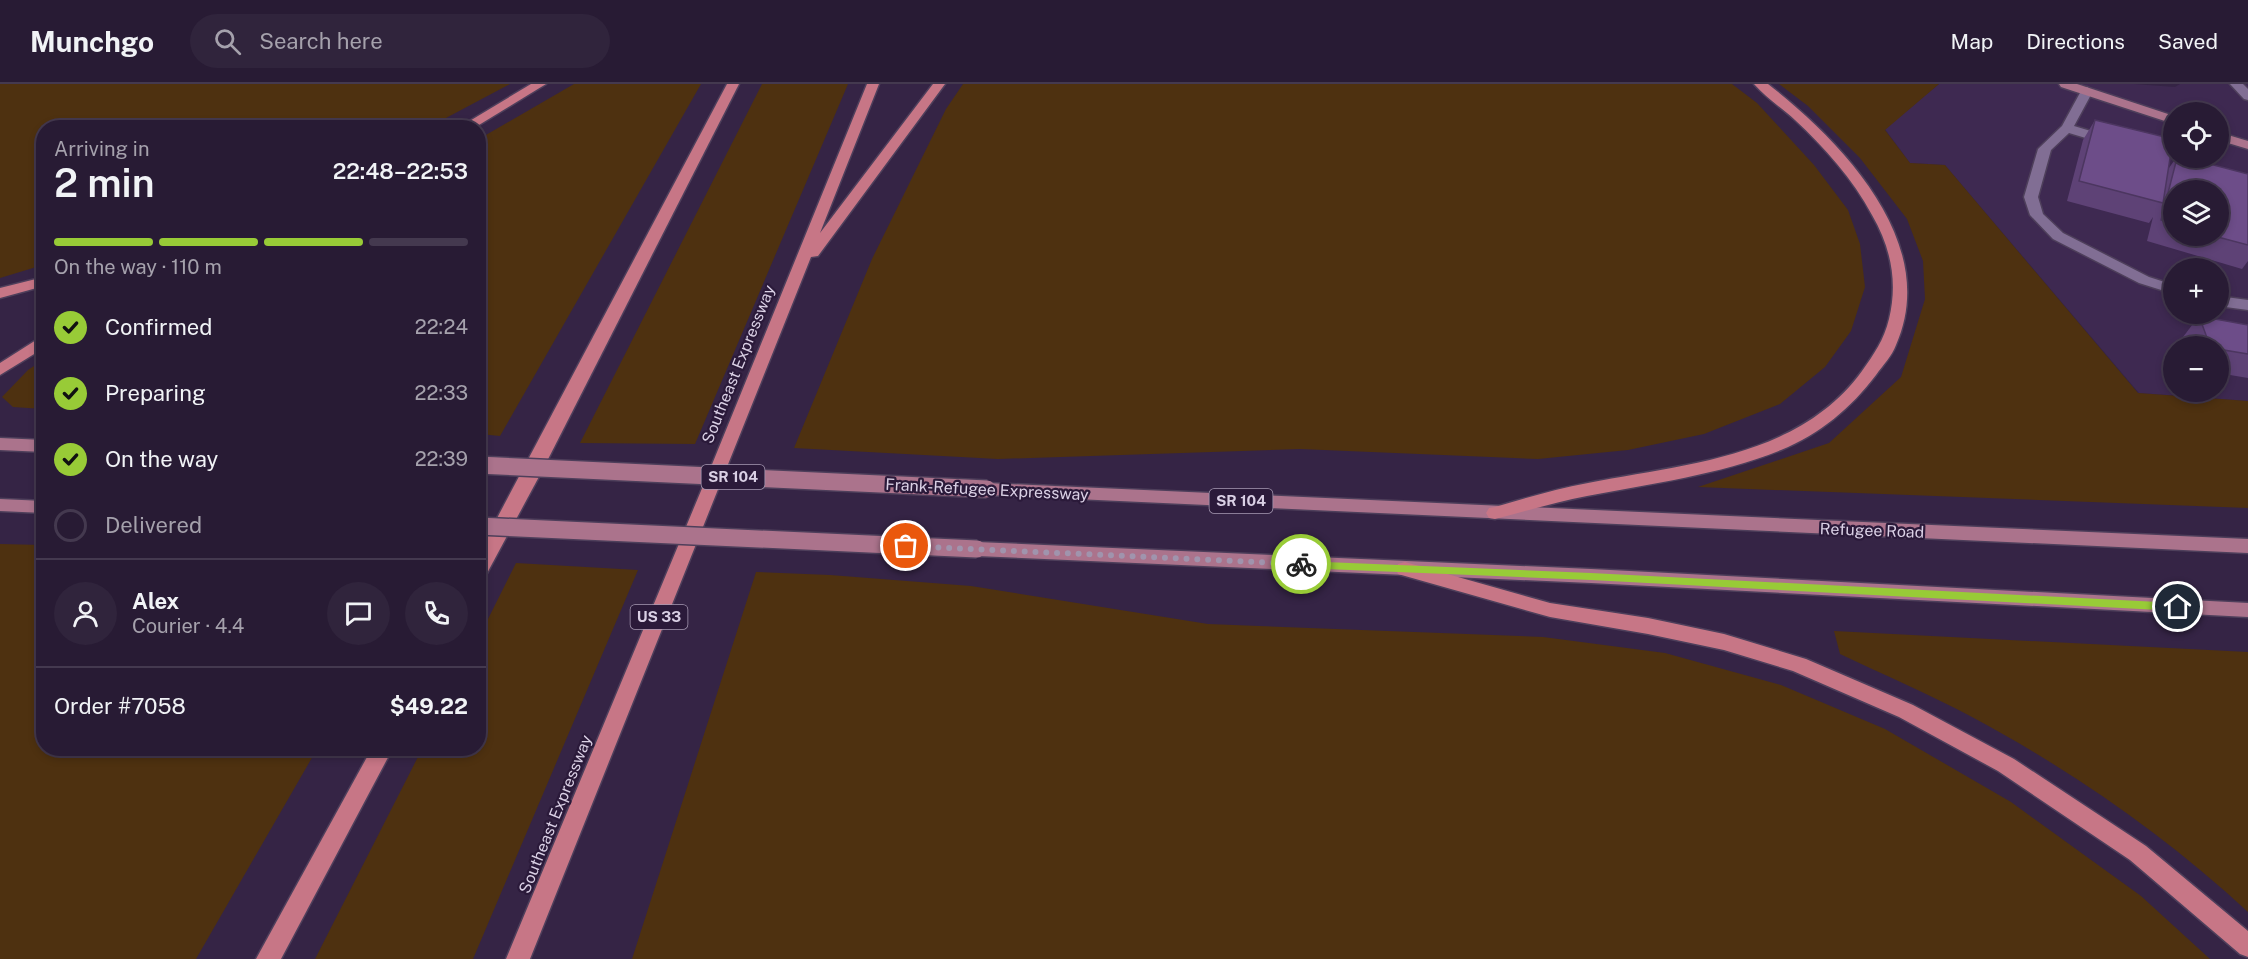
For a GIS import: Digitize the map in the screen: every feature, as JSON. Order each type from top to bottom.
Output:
[{"type":"highway","points":[[478,120],[540,84]]},
{"type":"highway","points":[[486,557],[733,84]]},
{"type":"highway","name":"Southeast Expressway","points":[[518,959],[873,84]]},
{"type":"highway","points":[[797,273],[939,84]]},
{"type":"highway","points":[[1495,513],[1598,487],[1736,459],[1777,445],[1808,430],[1857,391],[1888,345],[1900,300],[1899,264],[1890,233],[1855,179],[1835,154],[1760,84]]},
{"type":"highway","points":[[0,293],[36,283]]},
{"type":"highway","points":[[0,370],[36,345]]},
{"type":"highway","points":[[1406,569],[1551,610],[1648,626],[1724,642],[1799,665],[1906,711],[2006,765],[2138,853],[2248,946]]},
{"type":"highway","points":[[268,959],[378,756]]},
{"type":"main road","points":[[2065,84],[2163,116]]},
{"type":"main road","points":[[2229,140],[2248,146]]},
{"type":"main road","points":[[0,444],[36,446]]},
{"type":"main road","name":"Frank-Refugee Expressway","points":[[486,465],[1495,513]]},
{"type":"main road","points":[[0,505],[36,507]]},
{"type":"main road","name":"Refugee Road","points":[[1495,513],[2248,546]]},
{"type":"main road","points":[[486,526],[2248,610]]},
{"type":"street","points":[[2236,84],[2248,96]]},
{"type":"street","points":[[2087,92],[2067,128],[2045,149],[2031,198],[2037,215],[2058,236],[2144,279],[2163,286]]},
{"type":"street","points":[[2067,128],[2117,143]]},
{"type":"street","points":[[2229,302],[2248,305]]},
{"type":"shaded area","points":[[0,84],[510,84],[442,120],[36,120],[36,267],[0,278]]},
{"type":"shaded area","points":[[574,84],[701,84],[500,436],[486,435],[486,135]]},
{"type":"shaded area","points":[[762,84],[848,84],[695,444],[580,443]]},
{"type":"shaded area","points":[[963,84],[1732,84],[1757,103],[1814,165],[1848,210],[1860,244],[1865,287],[1851,331],[1825,367],[1780,404],[1704,434],[1628,450],[1538,459],[1300,449],[998,459],[794,448],[872,259],[946,109]]},
{"type":"shaded area","points":[[1779,84],[1939,84],[1885,130],[1910,163],[1945,165],[2138,393],[2163,395],[2163,402],[2248,401],[2248,508],[1698,487],[1829,443],[1901,377],[1925,299],[1923,261],[1907,219],[1860,158],[1808,106]]},
{"type":"shaded area","points":[[1939,84],[2134,84],[2175,87],[2180,84],[2248,84],[2248,401],[2229,400],[2229,336],[2163,336],[2163,395],[2139,393],[1945,165],[1910,163],[1885,129]]},
{"type":"shaded area","points":[[36,365],[36,409],[13,407],[2,397]]},
{"type":"shaded area","points":[[0,544],[36,545],[36,756],[313,756],[196,959],[0,959]]},
{"type":"shaded area","points":[[516,563],[638,570],[473,959],[315,959],[418,756],[486,756],[486,623]]},
{"type":"shaded area","points":[[756,572],[830,575],[971,586],[1208,624],[1543,637],[1665,653],[1781,685],[1885,729],[2011,802],[2141,896],[2210,959],[632,959]]},
{"type":"shaded area","points":[[1834,631],[2248,652],[2248,912],[2151,831],[2045,759],[2009,737],[1923,692],[1840,654]]},
{"type":"building","points":[[2095,120],[2163,137],[2163,168],[2168,168],[2167,180],[2163,180],[2163,203],[2079,181]]},
{"type":"building","points":[[2174,168],[2225,168],[2248,174],[2248,245],[2229,240],[2229,180],[2171,180]]},
{"type":"building","points":[[2229,322],[2248,325],[2248,354],[2229,351],[2229,336],[2206,336],[2202,324],[2229,324]]},
{"type":"way so far","points":[[906,546],[1301,564]]},
{"type":"route","points":[[1301,564],[1591,576],[2178,607]]}]
